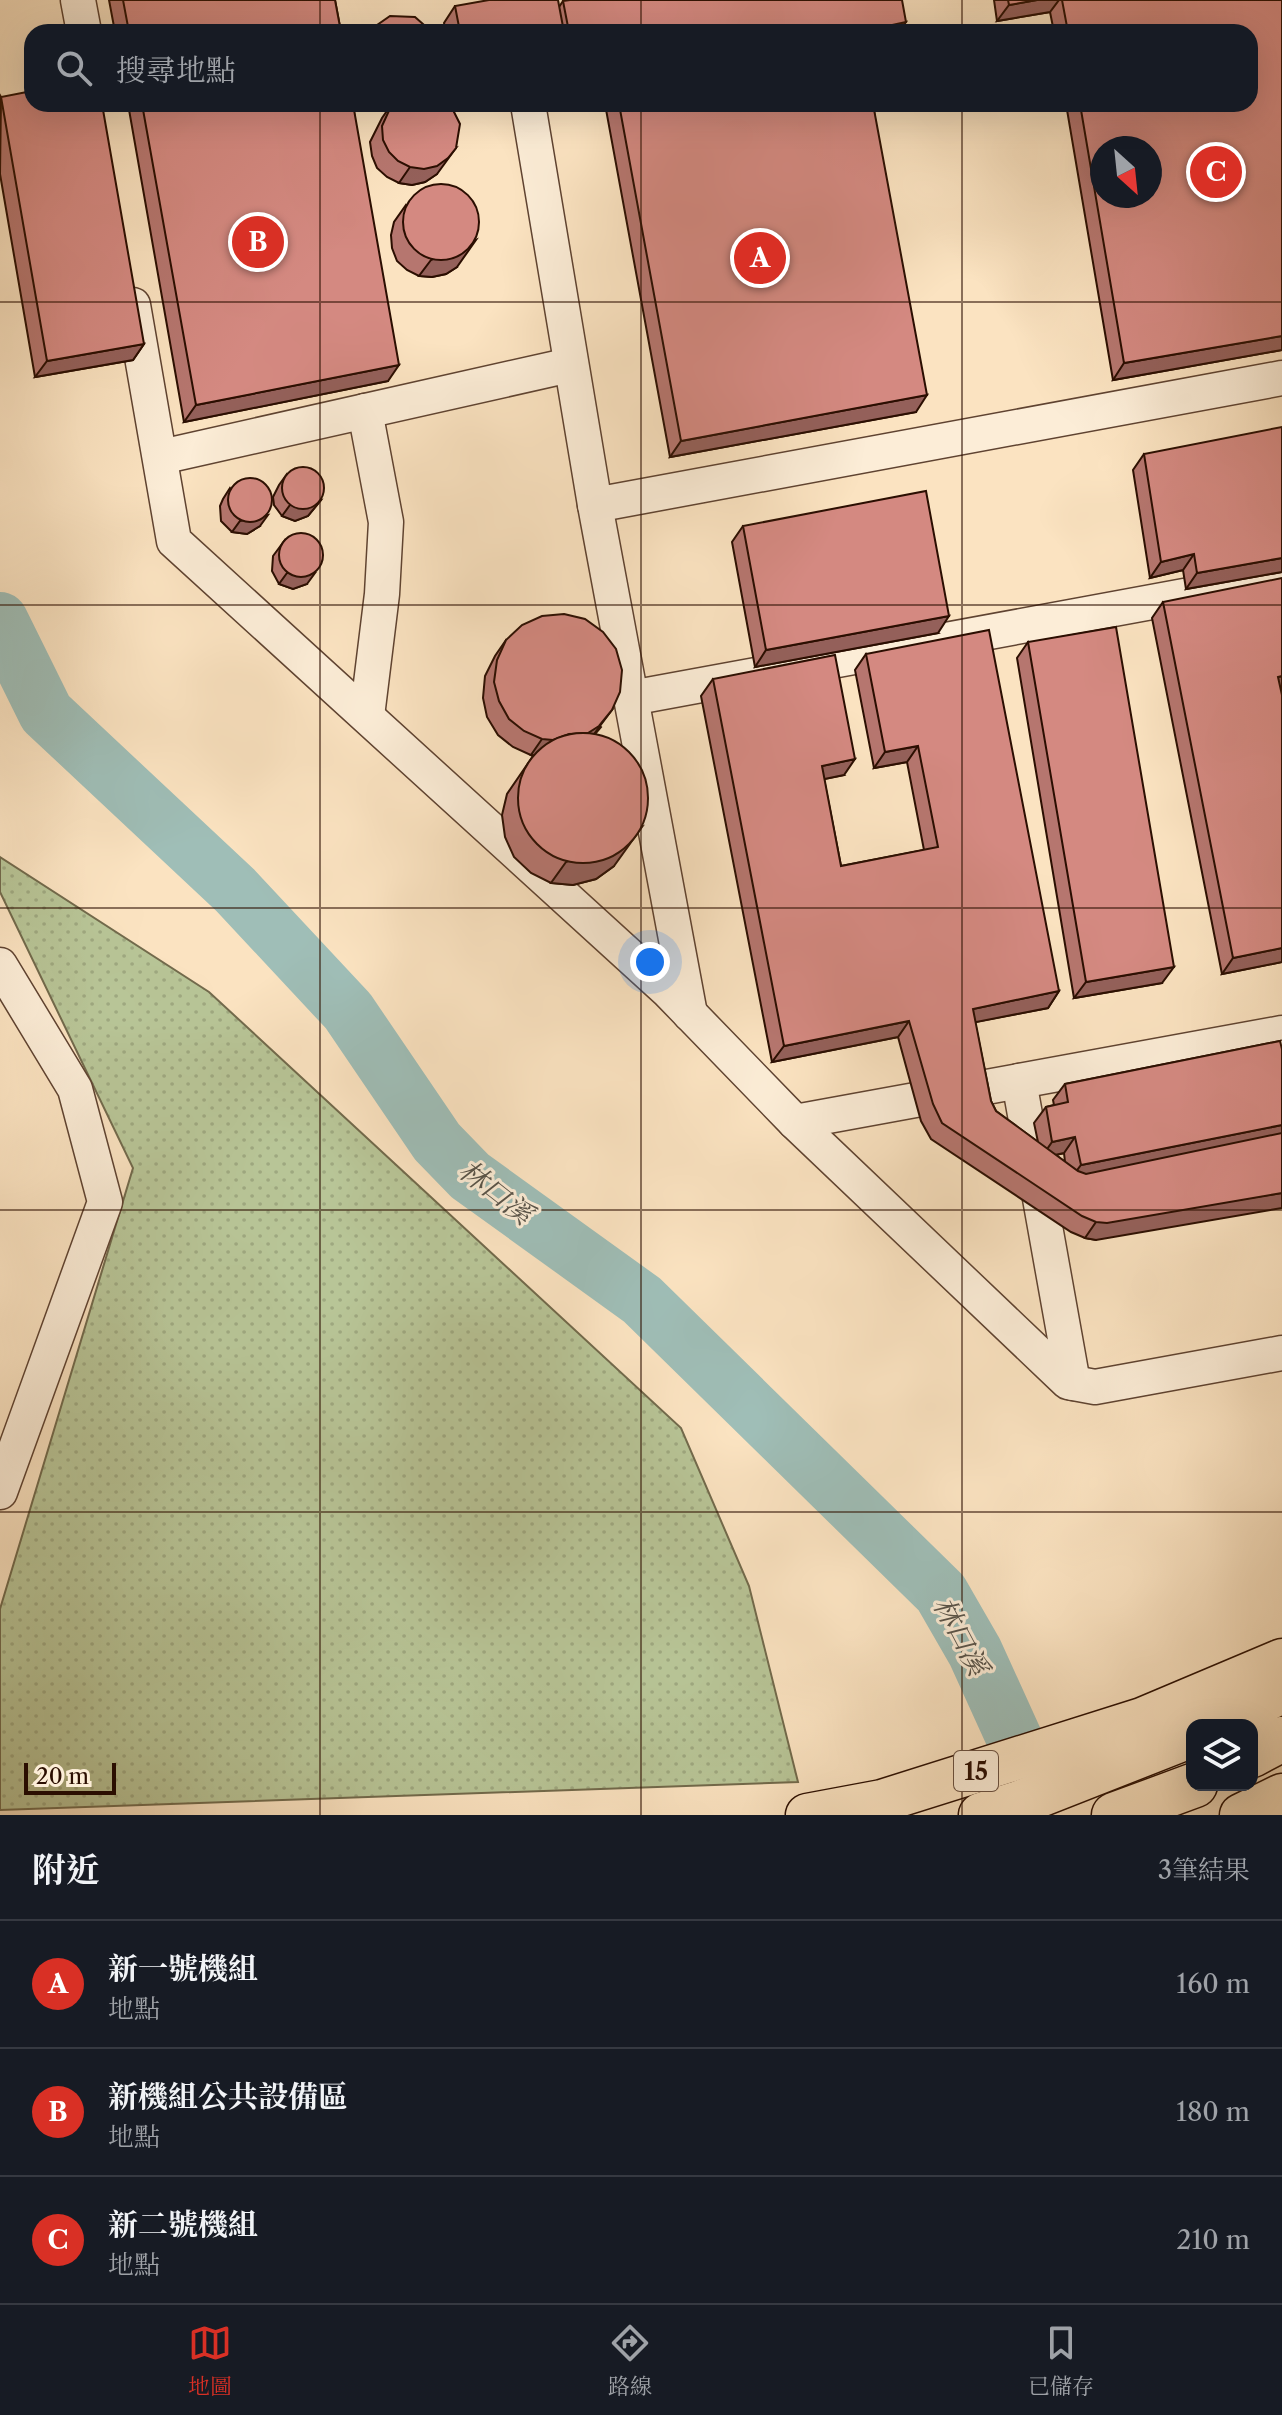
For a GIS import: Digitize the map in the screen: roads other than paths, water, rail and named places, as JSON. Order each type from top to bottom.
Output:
[{"type":"highway","points":[[1225,1719],[1282,1691]]},
{"type":"highway","points":[[981,1815],[1186,1737]]},
{"type":"highway","points":[[1258,1752],[1282,1739]]},
{"type":"highway","points":[[1114,1815],[1186,1788]]},
{"type":"main road","name":"15","points":[[807,1815],[882,1801],[1142,1719],[1282,1660]]},
{"type":"main road","points":[[1241,1815],[1282,1795]]},
{"type":"lane","points":[[78,0],[82,24]]},
{"type":"lane","points":[[529,112],[570,365],[690,1014]]},
{"type":"lane","points":[[127,273],[174,541],[690,1014],[795,1122],[1068,1382],[1095,1387],[1282,1353]]},
{"type":"lane","points":[[161,457],[570,365]]},
{"type":"lane","points":[[595,505],[1282,378]]},
{"type":"lane","points":[[365,411],[386,522],[382,594],[367,716]]},
{"type":"lane","points":[[631,698],[1282,578]]},
{"type":"lane","points":[[0,965],[75,1089],[105,1202],[0,1492]]},
{"type":"lane","points":[[795,1122],[1282,1033]]},
{"type":"lane","points":[[1019,1081],[1073,1383]]},
{"type":"waterway","name":"林口溪","points":[[0,620],[46,713],[235,890],[348,1011],[437,1142],[470,1176],[642,1300],[941,1593],[975,1652],[1015,1740]]},
{"type":"place","name":"新二號機組","points":[[1216,172]]},
{"type":"place","name":"新機組公共設備區","points":[[258,242]]},
{"type":"place","name":"新一號機組","points":[[760,258]]}]
